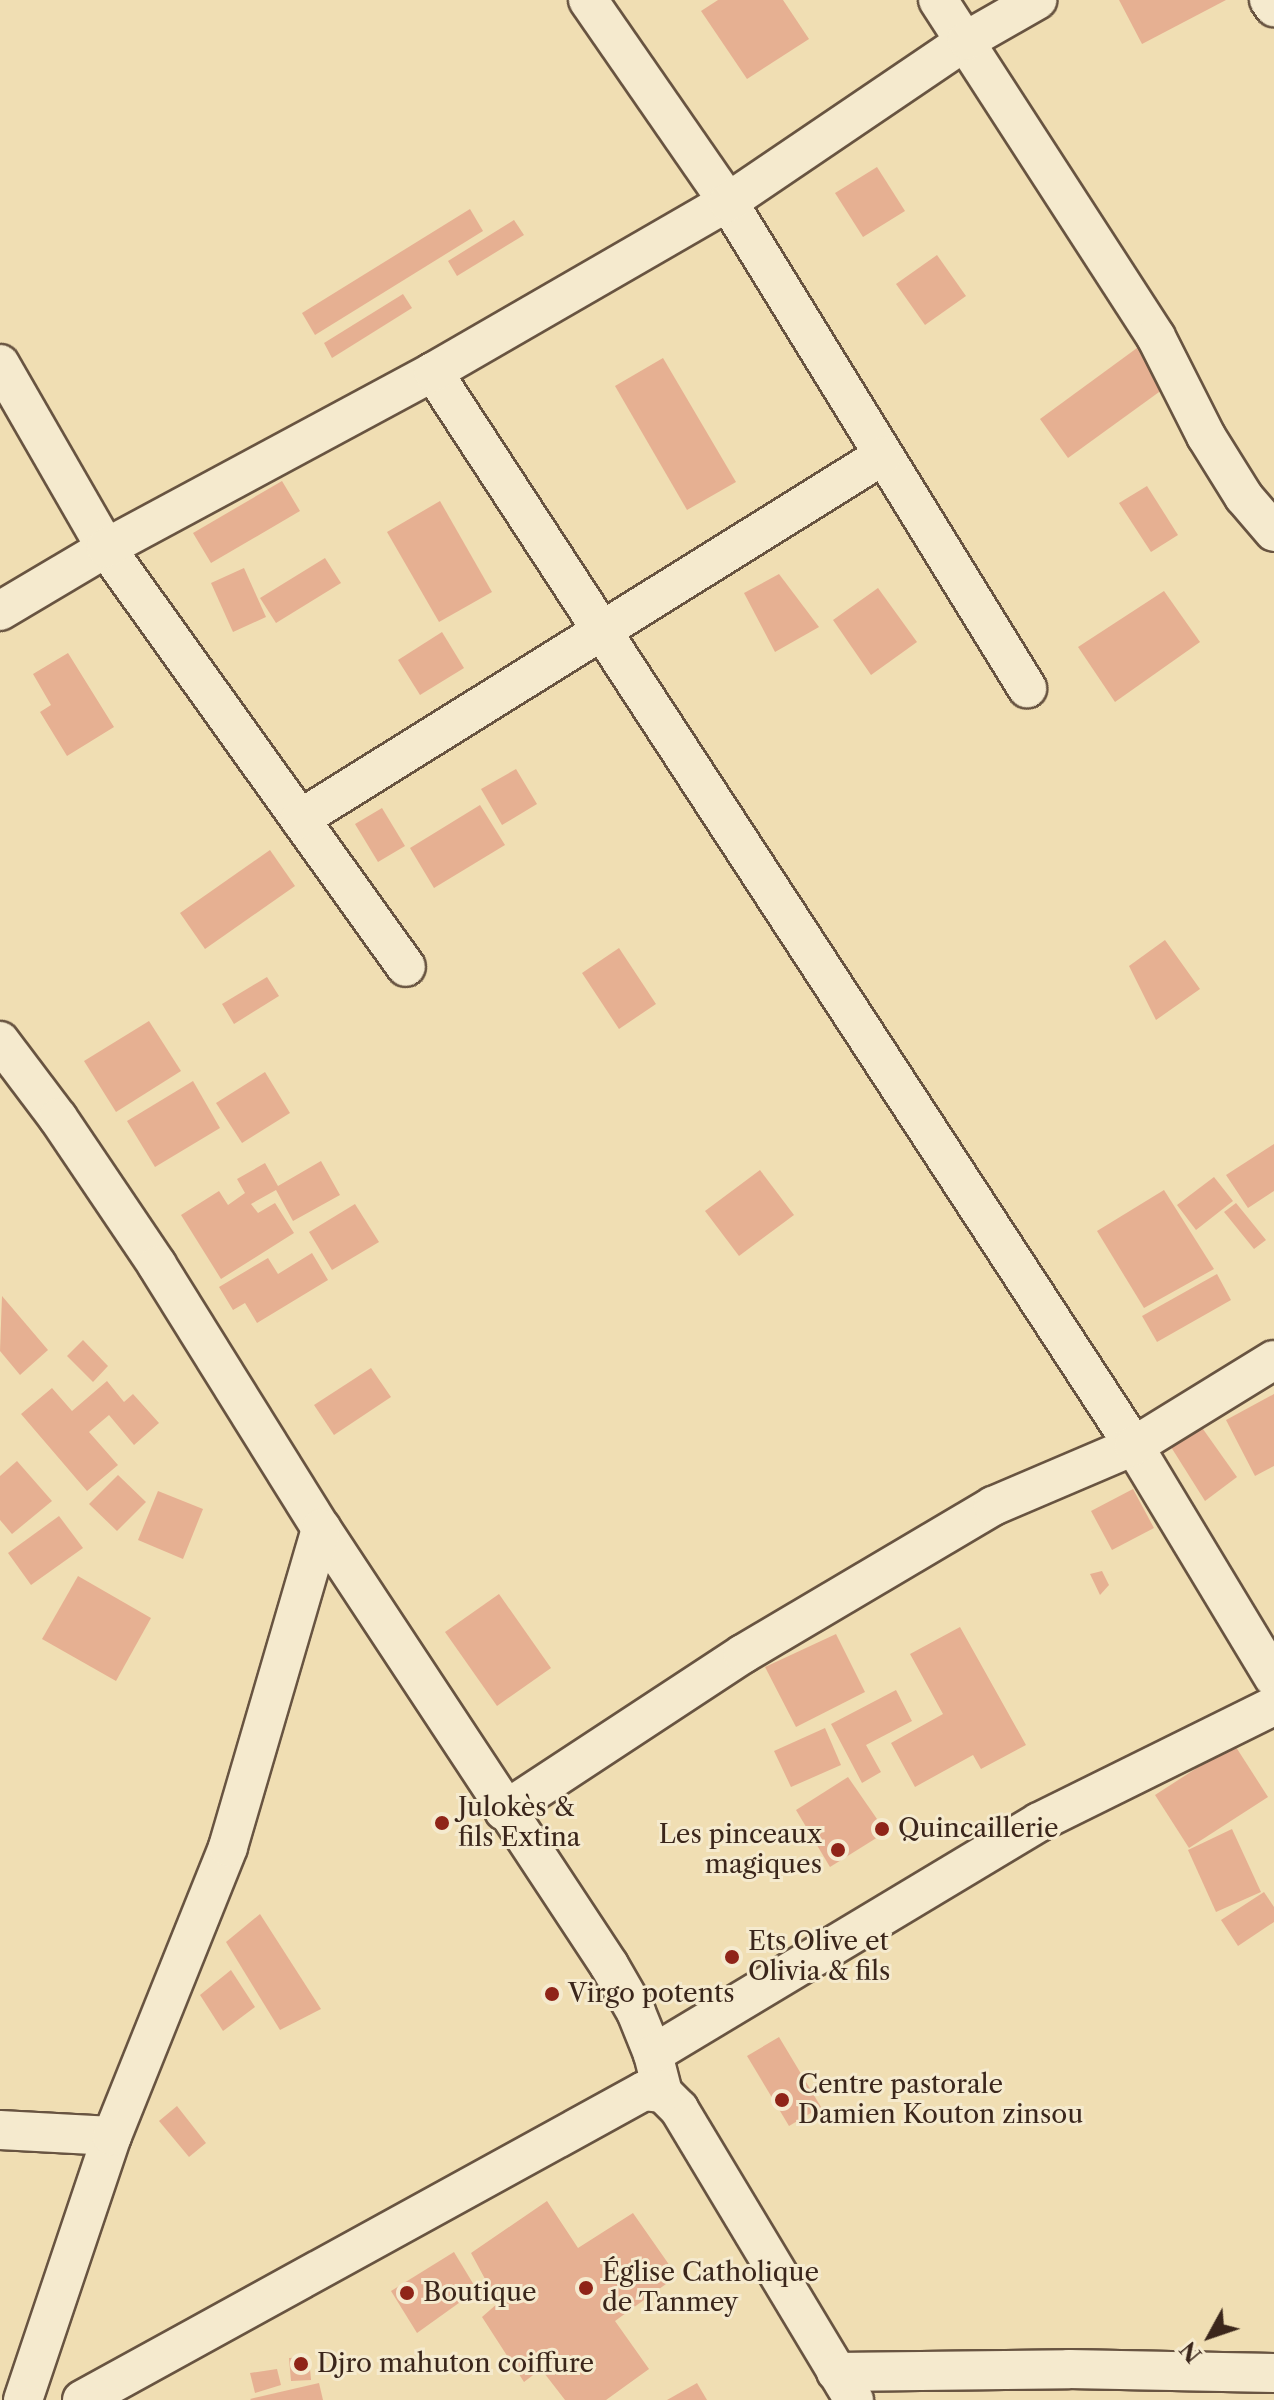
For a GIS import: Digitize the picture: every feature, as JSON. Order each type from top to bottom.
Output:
[{"type":"street","points":[[588,0],[728,202],[1027,688]]},
{"type":"street","points":[[938,0],[967,40],[1156,337],[1221,461],[1244,497],[1274,532]]},
{"type":"street","points":[[0,611],[106,548],[433,372],[728,202],[967,40],[1037,0]]},
{"type":"street","points":[[1269,0],[1274,7]]},
{"type":"street","points":[[0,364],[106,548],[406,967]]},
{"type":"street","points":[[433,372],[1134,1446],[1274,1678]]},
{"type":"street","points":[[300,819],[603,633],[882,456]]},
{"type":"street","points":[[0,1041],[58,1118],[157,1265],[321,1528],[504,1811],[609,1965],[636,2012],[653,2054],[663,2093],[679,2109],[845,2386],[1069,2369],[1273,2374]]},
{"type":"street","points":[[504,1811],[743,1654],[993,1506],[1134,1446],[1274,1360]]},
{"type":"street","points":[[23,2400],[112,2136],[228,1847],[321,1528]]},
{"type":"street","points":[[653,2054],[1039,1822],[1274,1706]]},
{"type":"street","points":[[82,2400],[644,2091],[663,2093]]},
{"type":"street","points":[[0,2130],[112,2136]]},
{"type":"building","points":[[718,0],[783,0],[809,39],[747,79],[701,11]]},
{"type":"building","points":[[1119,0],[1226,0],[1142,44]]},
{"type":"building","points":[[877,167],[905,211],[863,237],[835,193]]},
{"type":"building","points":[[470,209],[483,231],[315,335],[302,313]]},
{"type":"building","points":[[514,220],[524,235],[457,276],[448,261]]},
{"type":"building","points":[[937,255],[966,296],[925,325],[896,284]]},
{"type":"building","points":[[403,294],[412,308],[332,358],[324,343]]},
{"type":"building","points":[[1137,348],[1166,387],[1068,458],[1040,419]]},
{"type":"building","points":[[663,358],[736,482],[687,510],[615,386]]},
{"type":"building","points":[[282,481],[300,511],[211,563],[193,533]]},
{"type":"building","points":[[1147,486],[1178,535],[1151,552],[1119,503]]},
{"type":"building","points":[[440,501],[492,592],[439,622],[387,532]]},
{"type":"building","points":[[325,558],[341,583],[276,623],[260,598]]},
{"type":"building","points":[[244,568],[266,617],[233,632],[211,583]]},
{"type":"building","points":[[779,574],[819,627],[775,652],[744,593]]},
{"type":"building","points":[[878,588],[917,642],[871,675],[833,620]]},
{"type":"building","points":[[1164,591],[1200,642],[1115,702],[1078,647]]},
{"type":"building","points":[[442,632],[464,668],[420,695],[398,660]]},
{"type":"building","points":[[68,653],[114,727],[67,756],[40,712],[51,705],[33,674]]},
{"type":"building","points":[[516,769],[537,804],[502,825],[481,789]]},
{"type":"building","points":[[480,805],[505,845],[434,888],[410,848]]},
{"type":"building","points":[[382,808],[405,846],[378,862],[355,824]]},
{"type":"building","points":[[270,850],[295,886],[205,949],[180,913]]},
{"type":"building","points":[[1165,940],[1200,989],[1156,1020],[1129,966]]},
{"type":"building","points":[[619,948],[656,1004],[619,1029],[582,973]]},
{"type":"building","points":[[267,977],[279,996],[234,1024],[222,1004]]},
{"type":"building","points":[[149,1021],[181,1071],[116,1112],[84,1061]]},
{"type":"building","points":[[265,1072],[290,1113],[242,1143],[216,1103]]},
{"type":"building","points":[[193,1081],[220,1128],[155,1167],[127,1121]]},
{"type":"building","points":[[1274,1144],[1274,1191],[1248,1208],[1226,1175]]},
{"type":"building","points":[[321,1161],[340,1195],[293,1221],[276,1190],[251,1204],[258,1213],[275,1203],[294,1233],[221,1279],[181,1215],[219,1191],[228,1205],[245,1193],[237,1179],[265,1163],[278,1186]]},
{"type":"building","points":[[760,1170],[794,1215],[739,1256],[705,1211]]},
{"type":"building","points":[[1214,1177],[1233,1201],[1196,1230],[1177,1205]]},
{"type":"building","points":[[1164,1190],[1214,1269],[1144,1308],[1097,1231]]},
{"type":"building","points":[[1236,1203],[1266,1240],[1254,1249],[1224,1212]]},
{"type":"building","points":[[355,1204],[379,1242],[332,1270],[309,1232]]},
{"type":"building","points":[[312,1253],[328,1280],[257,1323],[245,1303],[233,1310],[219,1287],[268,1258],[278,1274]]},
{"type":"building","points":[[1217,1274],[1231,1300],[1157,1342],[1142,1316]]},
{"type":"building","points":[[2,1296],[48,1350],[20,1375],[0,1351]]},
{"type":"building","points":[[83,1340],[108,1366],[93,1382],[67,1356]]},
{"type":"building","points":[[371,1368],[391,1397],[334,1435],[314,1405]]},
{"type":"building","points":[[107,1381],[124,1402],[133,1394],[159,1423],[134,1445],[109,1415],[89,1432],[118,1465],[87,1491],[21,1414],[52,1388],[72,1411]]},
{"type":"building","points":[[1274,1394],[1274,1466],[1255,1476],[1226,1420]]},
{"type":"building","points":[[1198,1422],[1237,1477],[1205,1501],[1171,1447],[1176,1434]]},
{"type":"building","points":[[17,1461],[52,1501],[12,1534],[0,1520],[0,1476]]},
{"type":"building","points":[[118,1475],[146,1502],[117,1531],[89,1504]]},
{"type":"building","points":[[1133,1489],[1154,1528],[1112,1550],[1091,1511]]},
{"type":"building","points":[[158,1491],[203,1509],[183,1559],[138,1540]]},
{"type":"building","points":[[59,1516],[83,1548],[31,1585],[8,1553]]},
{"type":"building","points":[[1102,1571],[1109,1585],[1100,1595],[1090,1574]]},
{"type":"building","points":[[78,1576],[151,1618],[116,1681],[42,1639]]},
{"type":"building","points":[[499,1594],[551,1668],[497,1706],[445,1632]]},
{"type":"building","points":[[960,1627],[1026,1745],[981,1769],[973,1755],[915,1787],[891,1743],[943,1714],[910,1654]]},
{"type":"building","points":[[836,1634],[865,1692],[796,1727],[765,1667]]},
{"type":"building","points":[[896,1690],[912,1721],[866,1745],[881,1772],[862,1783],[831,1724]]},
{"type":"building","points":[[825,1728],[841,1765],[791,1787],[774,1751]]},
{"type":"building","points":[[1234,1744],[1268,1797],[1189,1848],[1155,1795]]},
{"type":"building","points":[[848,1777],[886,1832],[830,1867],[796,1810]]},
{"type":"building","points":[[1232,1829],[1261,1892],[1216,1912],[1188,1850]]},
{"type":"building","points":[[1264,1892],[1274,1907],[1274,1922],[1238,1946],[1221,1920]]},
{"type":"building","points":[[260,1914],[321,2009],[280,2030],[226,1942]]},
{"type":"building","points":[[231,1970],[255,2007],[223,2031],[200,1995]]},
{"type":"building","points":[[779,2037],[821,2107],[789,2126],[747,2056]]},
{"type":"building","points":[[177,2106],[206,2143],[189,2157],[159,2121]]},
{"type":"building","points":[[547,2201],[578,2248],[633,2213],[677,2276],[615,2321],[649,2369],[606,2400],[565,2400],[541,2369],[524,2382],[482,2317],[498,2303],[471,2253]]},
{"type":"building","points":[[454,2252],[477,2290],[417,2333],[391,2291]]},
{"type":"building","points":[[309,2357],[311,2380],[291,2381],[289,2358]]},
{"type":"building","points":[[277,2369],[281,2385],[255,2393],[250,2373]]},
{"type":"building","points":[[319,2383],[323,2400],[250,2399]]},
{"type":"building","points":[[697,2383],[707,2400],[667,2400]]},
{"type":"place","name":"Julokès & fils Extina","points":[[442,1823]]},
{"type":"place","name":"Quincaillerie","points":[[882,1829]]},
{"type":"place","name":"Les pinceaux magiques","points":[[838,1850]]},
{"type":"place","name":"Ets Olive et Olivia & fils","points":[[732,1957]]},
{"type":"place","name":"Virgo potents","points":[[552,1994]]},
{"type":"place","name":"Centre pastorale Damien Kouton zinsou","points":[[782,2100]]},
{"type":"place","name":"Église Catholique de Tanmey","points":[[586,2288]]},
{"type":"place","name":"Boutique","points":[[407,2293]]},
{"type":"place","name":"Djro mahuton coiffure","points":[[301,2364]]}]
